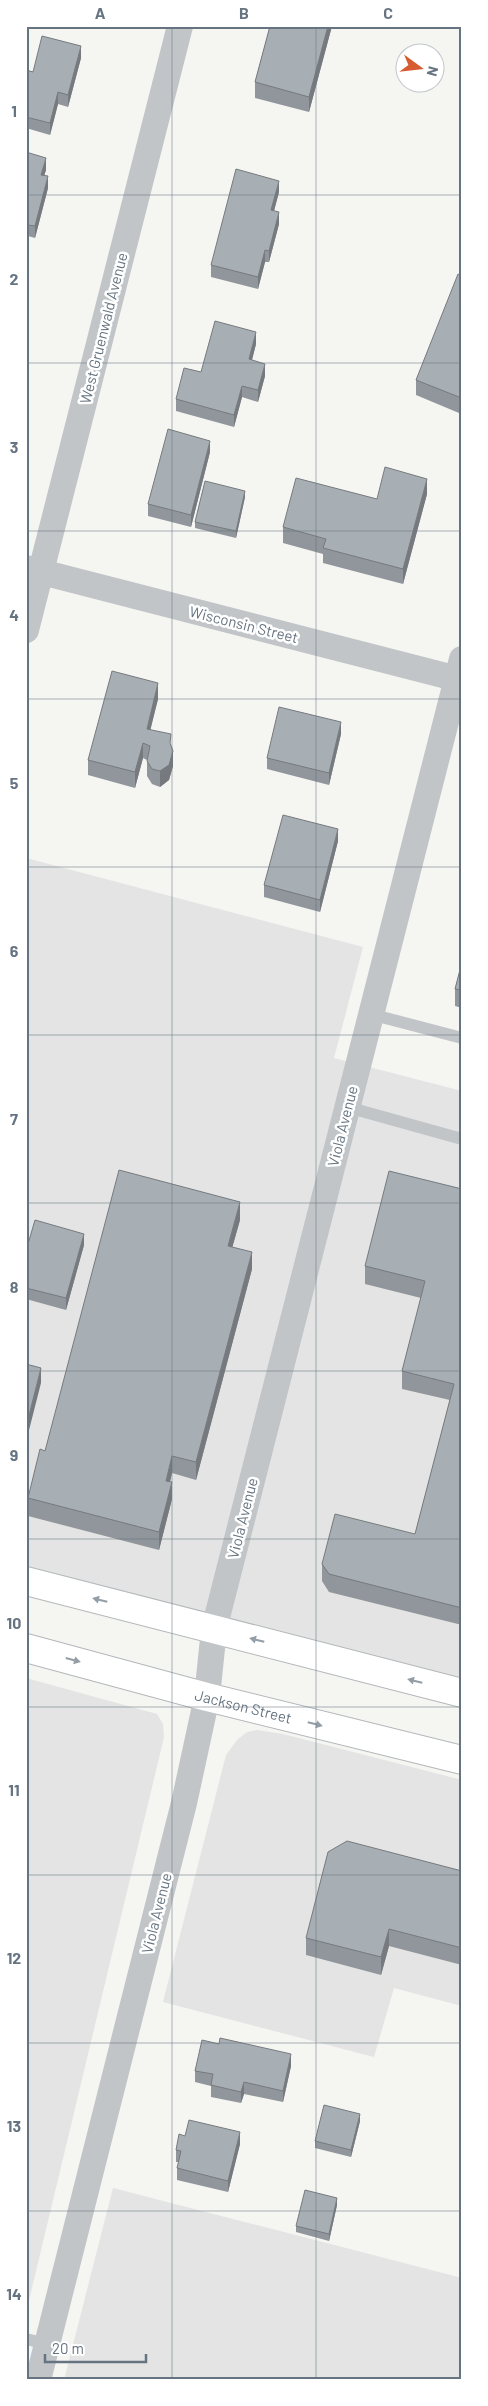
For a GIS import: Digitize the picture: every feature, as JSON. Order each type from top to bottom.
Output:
[{"type":"main road","points":[[26,1581],[462,1693]]},
{"type":"main road","name":"Jackson Street","points":[[26,1648],[207,1697],[462,1760]]},
{"type":"street","name":"West Gruenwald Avenue","points":[[26,630],[34,570],[180,26]]},
{"type":"street","name":"Wisconsin Street","points":[[34,570],[460,672]]},
{"type":"street","name":"Viola Avenue","points":[[38,2380],[36,2342],[184,1803],[207,1697],[214,1629],[370,1014],[460,672]]},
{"type":"lane","points":[[370,1014],[462,1038]]},
{"type":"lane","points":[[347,1107],[462,1139]]},
{"type":"shaded area","points":[[26,858],[363,947],[334,1058],[462,1091],[462,1679],[26,1568]]},
{"type":"shaded area","points":[[26,1678],[157,1714],[163,1724],[164,1737],[26,2313]]},
{"type":"shaded area","points":[[257,1730],[283,1734],[462,1780],[462,2006],[394,1988],[374,2057],[163,2002],[226,1755],[237,1740],[247,1732]]},
{"type":"shaded area","points":[[113,2188],[462,2278],[462,2380],[64,2380]]},
{"type":"building","points":[[270,26],[328,26],[309,97],[255,82]]},
{"type":"building","points":[[42,36],[81,46],[68,95],[58,92],[50,123],[26,117],[26,70],[33,72]]},
{"type":"building","points":[[26,152],[46,158],[41,175],[48,176],[35,226],[28,225],[26,231]]},
{"type":"building","points":[[236,169],[279,181],[271,210],[279,212],[269,251],[265,250],[258,277],[211,265]]},
{"type":"building","points":[[458,274],[462,276],[462,392],[459,397],[416,380]]},
{"type":"building","points":[[215,321],[256,332],[249,359],[265,364],[258,390],[242,386],[234,415],[176,399],[184,368],[201,372]]},
{"type":"building","points":[[168,429],[210,441],[191,515],[148,504]]},
{"type":"building","points":[[385,467],[427,479],[403,569],[323,548],[326,539],[283,527],[296,478],[377,499]]},
{"type":"building","points":[[205,481],[245,491],[236,531],[195,522]]},
{"type":"building","points":[[112,671],[158,683],[147,729],[171,734],[170,743],[173,751],[169,765],[160,771],[152,769],[147,761],[150,746],[143,743],[135,772],[88,760]]},
{"type":"building","points":[[279,707],[341,722],[329,773],[267,758]]},
{"type":"building","points":[[283,815],[338,829],[320,900],[264,885]]},
{"type":"building","points":[[462,962],[462,990],[455,989]]},
{"type":"building","points":[[119,1170],[240,1202],[228,1246],[252,1252],[196,1462],[172,1456],[166,1481],[172,1482],[159,1532],[28,1498],[40,1449],[45,1451]]},
{"type":"building","points":[[389,1171],[462,1189],[462,1608],[329,1574],[322,1564],[335,1514],[415,1534],[454,1384],[402,1371],[425,1281],[365,1266]]},
{"type":"building","points":[[35,1220],[84,1234],[66,1298],[26,1288],[26,1251]]},
{"type":"building","points":[[26,1364],[41,1368],[26,1427]]},
{"type":"building","points":[[347,1841],[462,1871],[462,1948],[389,1929],[381,1957],[306,1938],[328,1852]]},
{"type":"building","points":[[220,2038],[291,2054],[283,2091],[244,2082],[241,2092],[211,2085],[213,2074],[195,2071],[202,2040],[219,2044]]},
{"type":"building","points":[[324,2105],[360,2114],[351,2150],[315,2141]]},
{"type":"building","points":[[189,2120],[240,2132],[228,2181],[177,2168],[181,2151],[176,2150],[179,2134],[185,2136]]},
{"type":"building","points":[[305,2190],[337,2198],[329,2234],[296,2226]]}]
